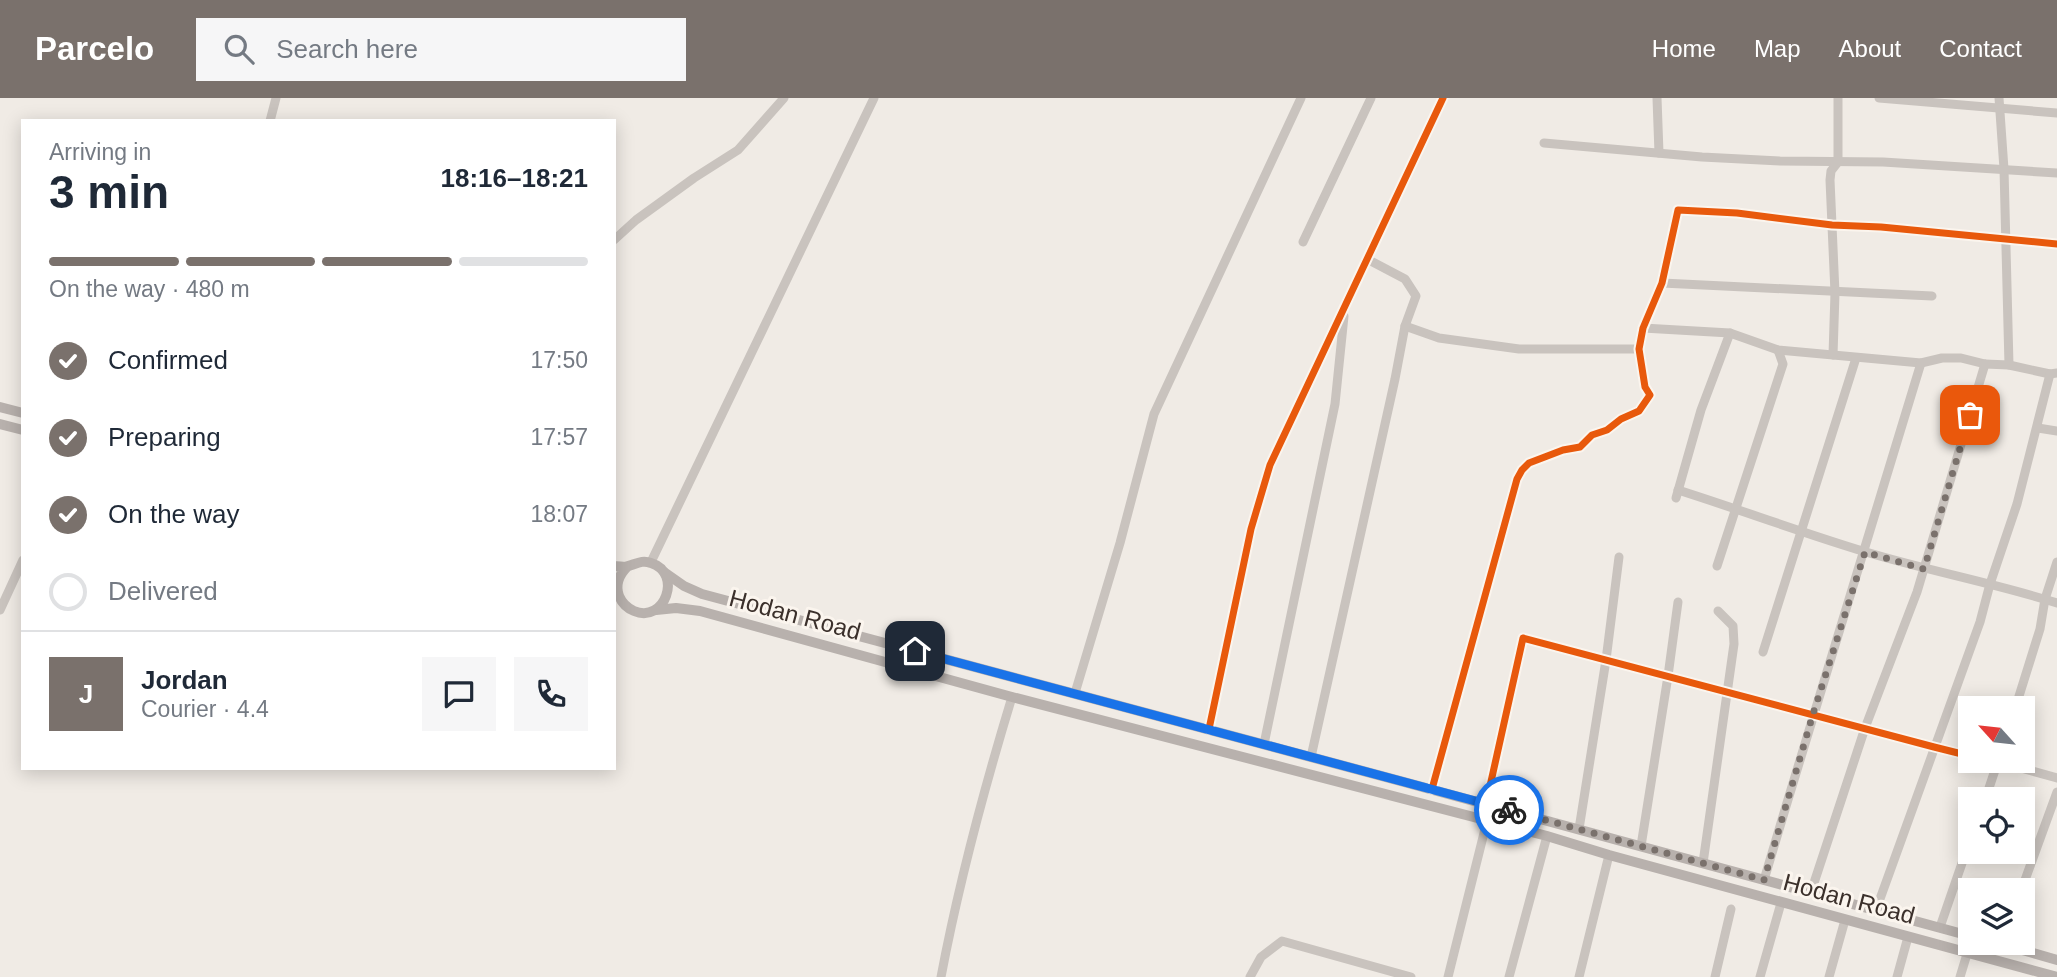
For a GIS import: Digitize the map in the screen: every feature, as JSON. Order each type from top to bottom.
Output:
[{"type":"main road","points":[[0,407],[21,412]]},
{"type":"main road","points":[[0,424],[21,429]]},
{"type":"main road","points":[[616,566],[627,567],[643,561],[651,562]]},
{"type":"main road","name":"Hodan Road","points":[[651,562],[684,586],[702,594],[1958,933]]},
{"type":"main road","name":"Hodan Road","points":[[627,567],[618,580],[617,596],[624,605],[639,613],[676,608],[700,611],[1547,836],[1958,951]]},
{"type":"main road","points":[[656,610],[663,604],[669,588],[664,572]]},
{"type":"main road","points":[[2035,954],[2057,960]]},
{"type":"main road","name":"Hodan Road","points":[[1971,955],[2027,973],[2057,977]]},
{"type":"street","points":[[271,119],[276,98]]},
{"type":"street","points":[[616,238],[674,192],[738,150],[784,98]]},
{"type":"street","points":[[651,562],[874,98]]},
{"type":"street","points":[[1075,693],[1154,414],[1301,98]]},
{"type":"street","points":[[1303,242],[1371,98]]},
{"type":"street","points":[[1209,729],[1251,529],[1270,465],[1443,98]]},
{"type":"street","points":[[1657,98],[1658,153]]},
{"type":"street","points":[[1833,355],[1835,293],[1830,175],[1838,162],[1838,98]]},
{"type":"street","points":[[1879,98],[2000,103],[2057,113]]},
{"type":"street","points":[[2000,103],[2009,365]]},
{"type":"street","points":[[1544,143],[1780,161],[1883,162],[2057,173]]},
{"type":"street","points":[[1432,789],[1517,479],[1529,463],[1563,450],[1580,447],[1592,435],[1607,430],[1621,419],[1639,411],[1650,396],[1645,387],[1639,349],[1643,328],[1662,283],[1678,210],[1737,213],[1832,225],[2057,244]]},
{"type":"street","points":[[1311,757],[1405,326],[1416,296],[1405,279],[1367,259]]},
{"type":"street","points":[[1662,283],[1932,296]]},
{"type":"street","points":[[1264,744],[1335,404],[1344,309]]},
{"type":"street","points":[[1405,326],[1439,338],[1519,349],[1639,349]]},
{"type":"street","points":[[1643,328],[1730,333],[1778,350],[1921,363],[1941,358],[1961,358],[2054,374],[1980,622],[1876,910]]},
{"type":"street","points":[[1730,333],[1700,410],[1677,494],[1735,508],[1802,532],[1924,569],[1945,571],[2057,603]]},
{"type":"street","points":[[1717,566],[1783,365],[1778,350]]},
{"type":"street","points":[[1763,652],[1856,358]]},
{"type":"street","points":[[1764,880],[1921,363]]},
{"type":"street","points":[[1811,892],[1865,728],[1917,592],[1985,364]]},
{"type":"street","points":[[2038,428],[2057,431]]},
{"type":"street","points":[[1579,829],[1606,660],[1619,557]]},
{"type":"street","points":[[2019,696],[2057,562]]},
{"type":"street","points":[[0,610],[21,564]]},
{"type":"street","points":[[1641,846],[1678,602]]},
{"type":"street","points":[[1703,863],[1734,644],[1733,626],[1718,611]]},
{"type":"street","points":[[1486,804],[1523,638],[1958,753]]},
{"type":"street","points":[[941,977],[953,912],[977,817],[1012,696]]},
{"type":"street","points":[[2035,772],[2057,778]]},
{"type":"street","points":[[2026,878],[2057,792]]},
{"type":"street","points":[[1448,977],[1487,821]]},
{"type":"street","points":[[1509,977],[1547,836]]},
{"type":"street","points":[[1579,977],[1609,855]]},
{"type":"street","points":[[1940,928],[1962,864]]},
{"type":"street","points":[[1760,977],[1781,902]]},
{"type":"street","points":[[1714,977],[1731,909]]},
{"type":"street","points":[[1829,977],[1845,920]]},
{"type":"street","points":[[1897,977],[1908,937]]},
{"type":"street","points":[[1250,977],[1261,957],[1282,941],[1411,977]]},
{"type":"street","points":[[1960,977],[1967,955]]},
{"type":"street","points":[[1998,962],[1999,955]]},
{"type":"cycle path","points":[[1209,729],[1251,529],[1270,465],[1443,98]]},
{"type":"cycle path","points":[[1432,789],[1517,479],[1529,463],[1563,450],[1580,447],[1592,435],[1607,430],[1621,419],[1639,411],[1650,395],[1645,387],[1639,349],[1643,328],[1662,283],[1678,210],[1737,213],[1832,225],[1881,227],[2057,244]]},
{"type":"cycle path","points":[[1486,804],[1523,638],[1958,753]]},
{"type":"way so far","points":[[1509,810],[1764,880],[1865,552],[1924,569],[1970,415]]},
{"type":"route","points":[[915,651],[1509,810]]}]
